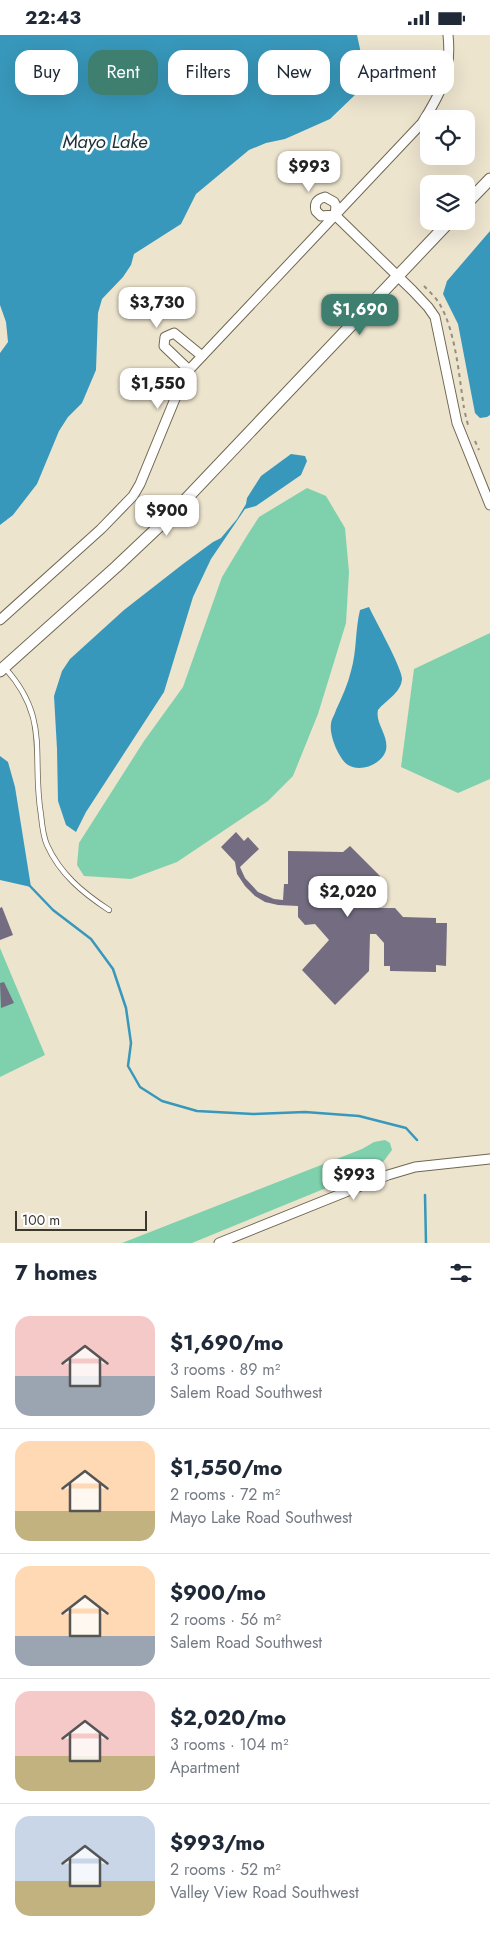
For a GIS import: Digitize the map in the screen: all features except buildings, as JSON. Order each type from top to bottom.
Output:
[{"type":"main road","points":[[475,195],[490,179]]},
{"type":"main road","points":[[2,669],[164,522],[441,230]]},
{"type":"street","points":[[0,620],[101,529],[133,496],[140,484],[177,393],[189,370],[413,135],[438,99],[447,71],[450,49],[448,35]]},
{"type":"street","points":[[335,215],[398,276],[428,307],[435,317],[457,423],[490,505]]},
{"type":"street","points":[[189,370],[164,346],[165,337],[174,333],[202,356]]},
{"type":"street","points":[[219,1243],[388,1175],[416,1167],[490,1159]]},
{"type":"lane","points":[[2,669],[19,685],[32,711],[37,739],[39,803],[46,842],[59,866],[70,879],[90,897],[109,910]]},
{"type":"path","points":[[424,286],[445,315],[455,353],[464,412],[469,428]]},
{"type":"path","points":[[472,436],[479,450]]},
{"type":"green space","points":[[307,488],[326,496],[345,528],[349,572],[346,623],[318,714],[293,776],[268,801],[177,862],[131,879],[84,876],[77,865],[79,843],[144,741],[183,687],[222,577],[259,517]]},
{"type":"green space","points":[[490,633],[490,779],[458,793],[401,767],[414,669]]},
{"type":"green space","points":[[0,948],[45,1055],[0,1077]]},
{"type":"green space","points":[[385,1140],[390,1143],[392,1150],[380,1166],[192,1243],[122,1243],[362,1149],[374,1142]]},
{"type":"water","name":"Mayo Lake","points":[[0,35],[357,35],[360,50],[340,50],[340,95],[355,95],[330,119],[285,139],[266,143],[249,150],[196,194],[181,224],[134,254],[131,265],[123,277],[102,299],[98,313],[96,370],[82,403],[68,417],[59,431],[37,484],[13,515],[0,525],[0,353],[8,342],[6,322],[0,305]]},
{"type":"water","points":[[490,231],[490,415],[480,418],[475,413],[458,324],[443,294],[447,281]]},
{"type":"water","points":[[291,454],[305,456],[307,461],[301,475],[256,506],[245,509],[211,559],[193,597],[164,692],[86,812],[76,832],[66,825],[58,801],[54,696],[62,671],[70,659],[124,610],[183,564],[221,538],[237,519],[246,504],[247,498],[261,476]]},
{"type":"water","points":[[369,607],[393,655],[402,679],[396,692],[378,710],[378,720],[386,739],[384,755],[376,763],[359,768],[348,765],[341,758],[333,740],[331,724],[347,686],[351,671],[360,610]]},
{"type":"water","points":[[0,756],[8,762],[15,787],[31,887],[0,880]]},
{"type":"waterway","points":[[29,885],[53,910],[91,939],[113,969],[126,1008],[131,1043],[128,1066],[140,1087],[162,1101],[197,1111],[253,1114],[305,1112],[359,1116],[406,1128],[417,1140]]},
{"type":"waterway","points":[[425,1195],[426,1243]]}]
